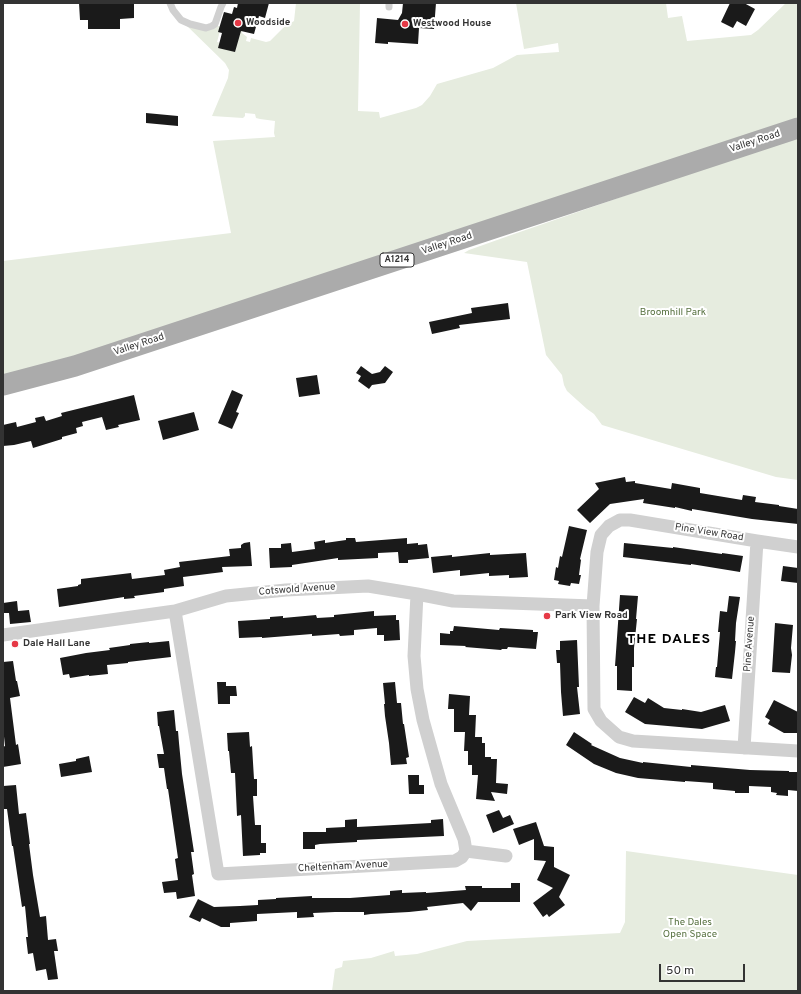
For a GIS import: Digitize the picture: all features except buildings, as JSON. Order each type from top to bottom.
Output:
[{"type":"main road","name":"Valley Road","points":[[3,385],[75,366],[798,128]]},
{"type":"street","name":"Pine View Road","points":[[593,606],[601,535],[609,526],[620,520],[630,520],[798,547]]},
{"type":"street","name":"Pine Avenue","points":[[744,748],[757,541]]},
{"type":"street","name":"Cotswold Avenue","points":[[3,635],[175,611],[226,596],[286,590],[368,586],[453,601],[593,606]]},
{"type":"street","points":[[417,594],[414,656],[417,689],[423,720],[441,784],[464,839],[466,851],[506,856]]},
{"type":"street","points":[[593,606],[594,709],[601,721],[619,737],[633,741],[798,750]]},
{"type":"street","name":"Cheltenham Avenue","points":[[175,611],[218,874],[455,861],[462,857],[466,851]]},
{"type":"lane","points":[[170,3],[173,10],[181,20],[206,28],[215,24],[223,3]]},
{"type":"green space","points":[[296,3],[360,3],[358,111],[379,112],[380,118],[422,105],[430,96],[437,84],[493,68],[517,55],[559,52],[558,43],[524,49],[516,3],[666,3],[668,18],[682,16],[687,41],[751,35],[786,3],[798,3],[798,118],[92,351],[3,375],[3,261],[231,233],[213,141],[275,137],[275,121],[256,118],[255,114],[245,113],[243,118],[212,116],[228,78],[229,70],[225,63],[185,24],[222,27],[217,42],[233,46],[238,30],[242,30],[242,33],[247,37],[246,41],[250,42],[251,38],[266,42],[270,41],[283,28],[294,21]]},
{"type":"green space","name":"Broomhill Park","points":[[798,137],[798,480],[776,477],[602,425],[594,414],[567,391],[562,375],[546,355],[527,262],[464,253],[514,234]]},
{"type":"green space","name":"The Dales Open Space","points":[[626,851],[798,875],[798,991],[332,991],[335,969],[342,967],[343,961],[371,958],[394,951],[395,956],[417,954],[467,941],[620,933],[625,922]]},
{"type":"place","name":"Woodside","points":[[238,23]]},
{"type":"place","name":"Westwood House","points":[[405,24]]},
{"type":"place","name":"Park View Road","points":[[547,616]]},
{"type":"place","name":"Dale Hall Lane","points":[[15,644]]},
{"type":"district","name":"THE DALES","points":[[669,640]]}]
